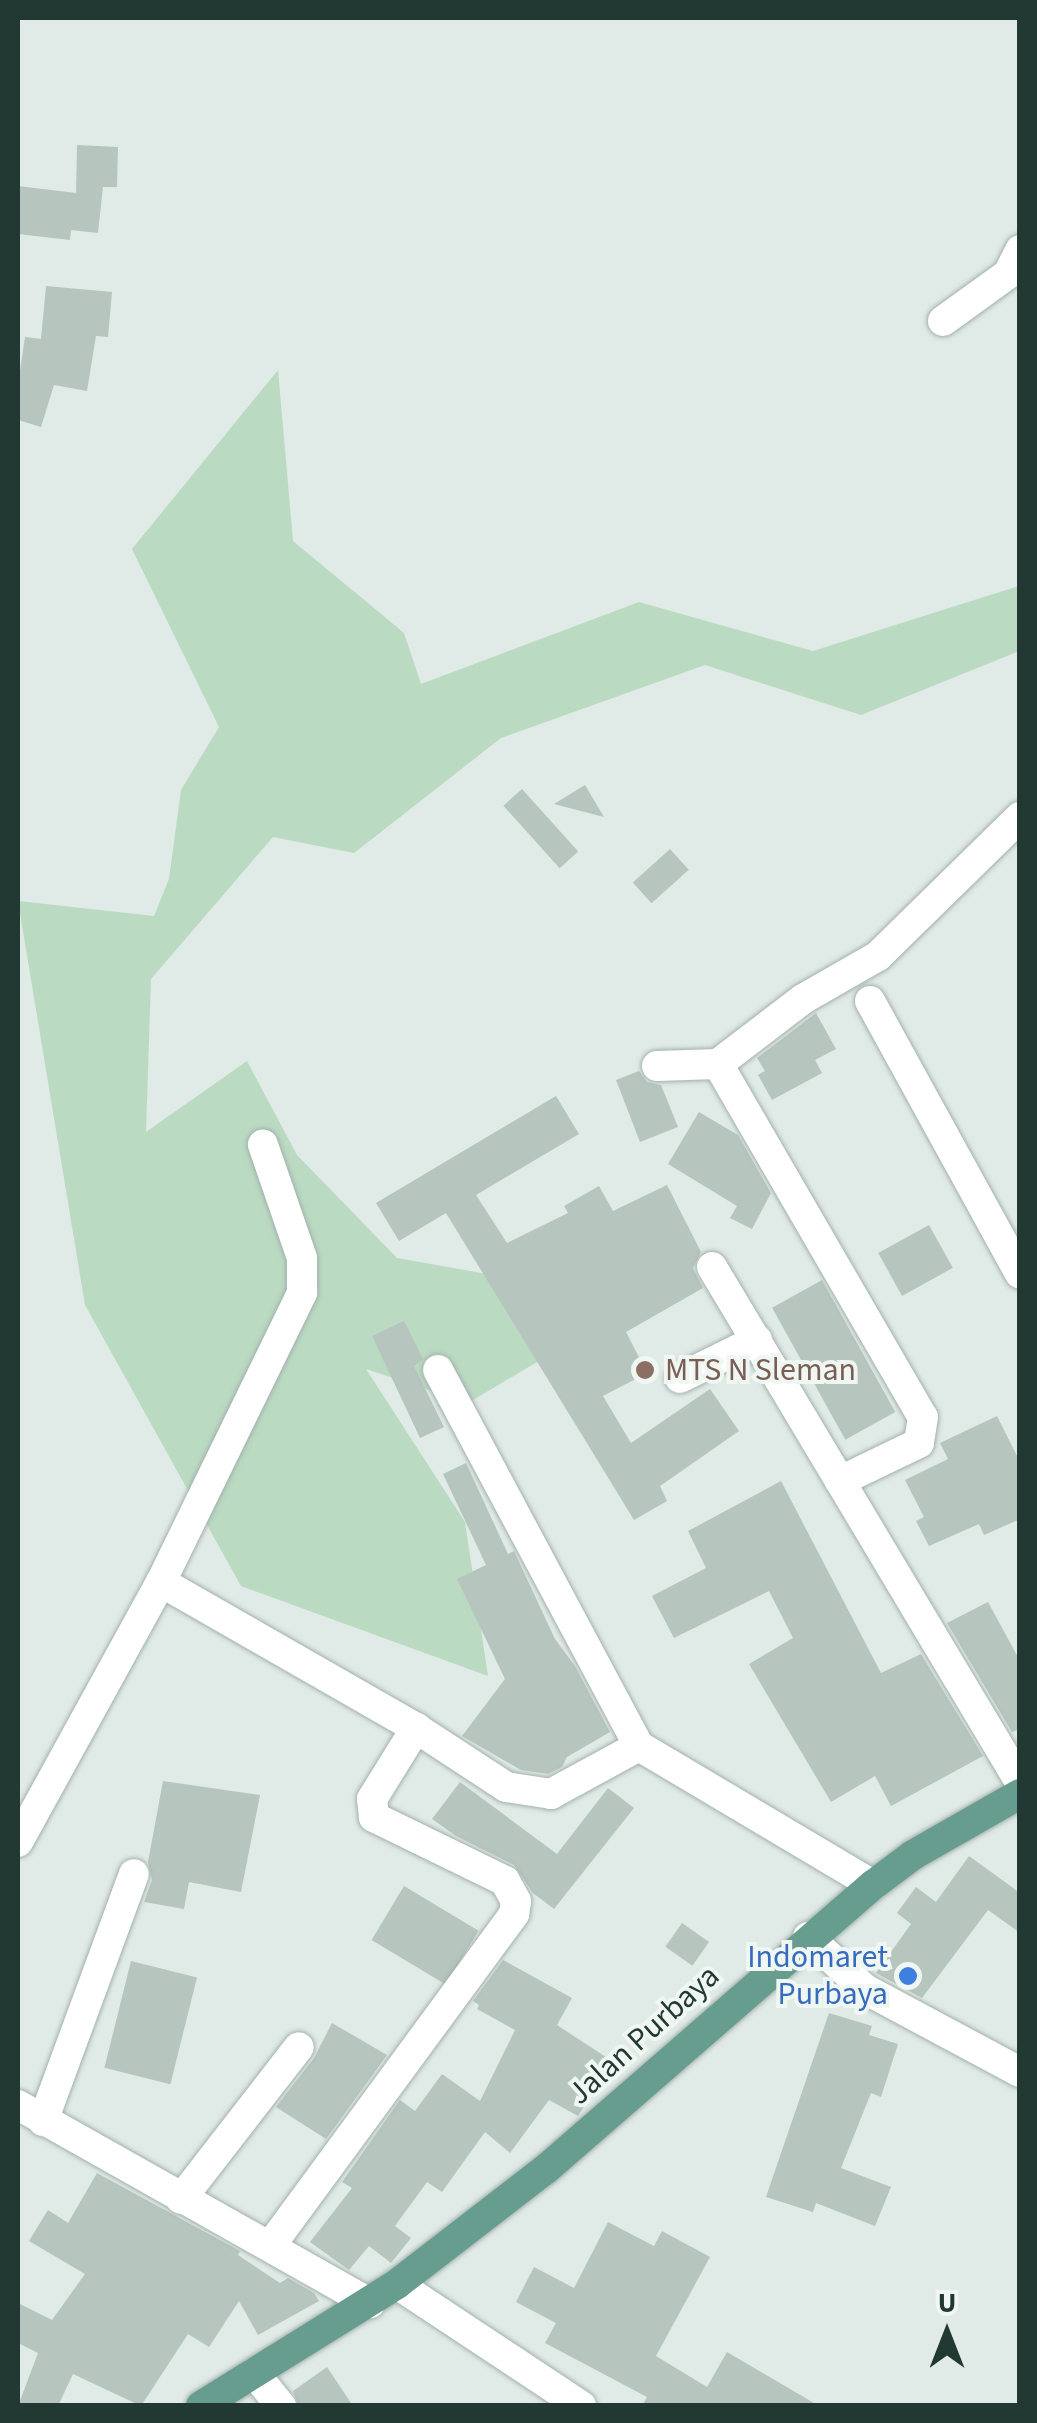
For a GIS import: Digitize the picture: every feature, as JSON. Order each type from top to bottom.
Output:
[{"type":"main road","name":"Jalan Purbaya","points":[[200,2406],[397,2284],[546,2169],[872,1885],[913,1855],[1020,1794]]},
{"type":"street","points":[[943,321],[1016,267]]},
{"type":"street","points":[[657,1066],[718,1064],[803,999],[878,956],[1020,817]]},
{"type":"street","points":[[870,1001],[1020,1274]]},
{"type":"street","points":[[718,1064],[922,1417],[919,1442],[840,1481]]},
{"type":"street","points":[[18,1842],[161,1582],[302,1293],[302,1258],[263,1145]]},
{"type":"street","points":[[712,1267],[1020,1782]]},
{"type":"street","points":[[680,1378],[758,1340]]},
{"type":"street","points":[[438,1370],[639,1746],[872,1885]]},
{"type":"street","points":[[161,1582],[416,1728],[506,1787],[550,1794],[639,1746]]},
{"type":"street","points":[[271,2245],[514,1914],[516,1901],[505,1880],[374,1817],[372,1799],[416,1728]]},
{"type":"street","points":[[134,1874],[30,2113],[370,2303]]},
{"type":"street","points":[[808,1937],[866,1989],[1020,2072]]},
{"type":"street","points":[[180,2199],[299,2047]]},
{"type":"street","points":[[397,2284],[582,2406]]},
{"type":"street","points":[[254,2373],[282,2406]]},
{"type":"green space","points":[[278,370],[293,541],[404,633],[421,684],[639,602],[813,651],[1019,586],[1019,651],[861,715],[705,665],[501,738],[354,853],[273,837],[151,979],[146,1132],[247,1061],[297,1155],[397,1258],[487,1274],[554,1352],[468,1403],[366,1369],[465,1522],[488,1676],[241,1586],[85,1305],[18,901],[154,916],[169,879],[181,790],[219,727],[132,549]]},
{"type":"building","points":[[77,145],[118,147],[117,187],[103,187],[98,233],[71,230],[70,240],[18,234],[18,186],[76,193]]},
{"type":"building","points":[[46,286],[112,292],[108,337],[96,336],[87,391],[54,385],[41,427],[18,420],[18,384],[25,337],[41,339]]},
{"type":"building","points":[[585,785],[604,817],[554,804]]},
{"type":"building","points":[[522,789],[578,851],[560,868],[503,806]]},
{"type":"building","points":[[670,849],[689,870],[652,903],[633,882]]},
{"type":"building","points":[[816,1013],[836,1049],[815,1060],[822,1073],[772,1100],[758,1075],[765,1071],[757,1058]]},
{"type":"building","points":[[639,1071],[647,1082],[661,1085],[678,1127],[640,1142],[616,1080]]},
{"type":"building","points":[[556,1096],[579,1134],[476,1195],[507,1243],[568,1213],[564,1206],[599,1186],[613,1211],[667,1185],[701,1252],[693,1268],[703,1288],[626,1332],[647,1373],[603,1396],[631,1443],[710,1389],[739,1431],[660,1486],[667,1501],[634,1520],[446,1213],[399,1241],[376,1203]]},
{"type":"building","points":[[699,1112],[738,1135],[771,1193],[752,1229],[730,1218],[737,1206],[668,1164]]},
{"type":"building","points":[[929,1225],[953,1268],[902,1296],[878,1253]]},
{"type":"building","points":[[822,1280],[895,1412],[845,1440],[772,1308]]},
{"type":"building","points":[[404,1321],[423,1359],[414,1366],[444,1427],[420,1438],[372,1336]]},
{"type":"building","points":[[997,1416],[1020,1462],[1020,1519],[984,1535],[979,1524],[929,1546],[916,1521],[924,1517],[905,1480],[948,1459],[940,1443]]},
{"type":"building","points":[[466,1463],[508,1554],[514,1551],[555,1639],[575,1666],[610,1732],[567,1757],[562,1767],[548,1774],[521,1770],[462,1736],[505,1679],[457,1579],[486,1565],[443,1474]]},
{"type":"building","points":[[781,1481],[881,1673],[921,1654],[983,1756],[891,1806],[875,1776],[831,1802],[749,1664],[793,1638],[769,1591],[674,1638],[652,1596],[706,1568],[688,1531]]},
{"type":"building","points":[[988,1602],[1020,1661],[1020,1729],[1012,1732],[947,1623]]},
{"type":"building","points":[[163,1781],[260,1795],[241,1892],[189,1882],[184,1909],[144,1902],[152,1880],[148,1862]]},
{"type":"building","points":[[460,1782],[557,1854],[608,1788],[634,1808],[554,1909],[533,1893],[514,1865],[456,1836],[432,1819]]},
{"type":"building","points":[[969,1856],[1020,1893],[1020,1933],[988,1910],[922,1998],[876,1973],[911,1924],[897,1913],[916,1887],[936,1902]]},
{"type":"building","points":[[404,1886],[479,1931],[446,1985],[372,1940]]},
{"type":"building","points":[[682,1923],[709,1942],[692,1966],[665,1947]]},
{"type":"building","points":[[503,1960],[572,1998],[557,2025],[612,2061],[578,2116],[549,2100],[510,2153],[485,2132],[442,2192],[427,2182],[395,2226],[411,2238],[391,2263],[369,2246],[349,2270],[310,2242],[352,2188],[342,2182],[400,2100],[415,2111],[442,2074],[480,2101],[515,2030],[477,2009],[479,2005],[473,2001]]},
{"type":"building","points":[[131,1961],[197,1977],[170,2084],[104,2068]]},
{"type":"building","points":[[829,2013],[872,2026],[869,2035],[898,2044],[881,2097],[871,2093],[841,2168],[891,2187],[875,2226],[816,2203],[813,2212],[766,2197]]},
{"type":"building","points":[[332,2023],[387,2055],[326,2139],[276,2107],[314,2058]]},
{"type":"building","points":[[97,2173],[240,2251],[238,2255],[280,2283],[288,2278],[314,2293],[319,2301],[258,2335],[239,2301],[209,2347],[188,2334],[141,2406],[73,2374],[58,2406],[18,2406],[38,2353],[18,2343],[18,2303],[52,2320],[85,2274],[29,2241],[48,2210],[68,2223]]},
{"type":"building","points":[[608,2222],[654,2246],[662,2231],[710,2257],[656,2356],[707,2387],[727,2352],[819,2406],[642,2406],[647,2397],[545,2343],[556,2323],[516,2302],[534,2267],[574,2288]]},
{"type":"building","points":[[327,2367],[353,2406],[299,2406],[293,2391]]},
{"type":"place","name":"MTS N Sleman","points":[[645,1370]]},
{"type":"place","name":"Indomaret Purbaya","points":[[908,1976]]}]
